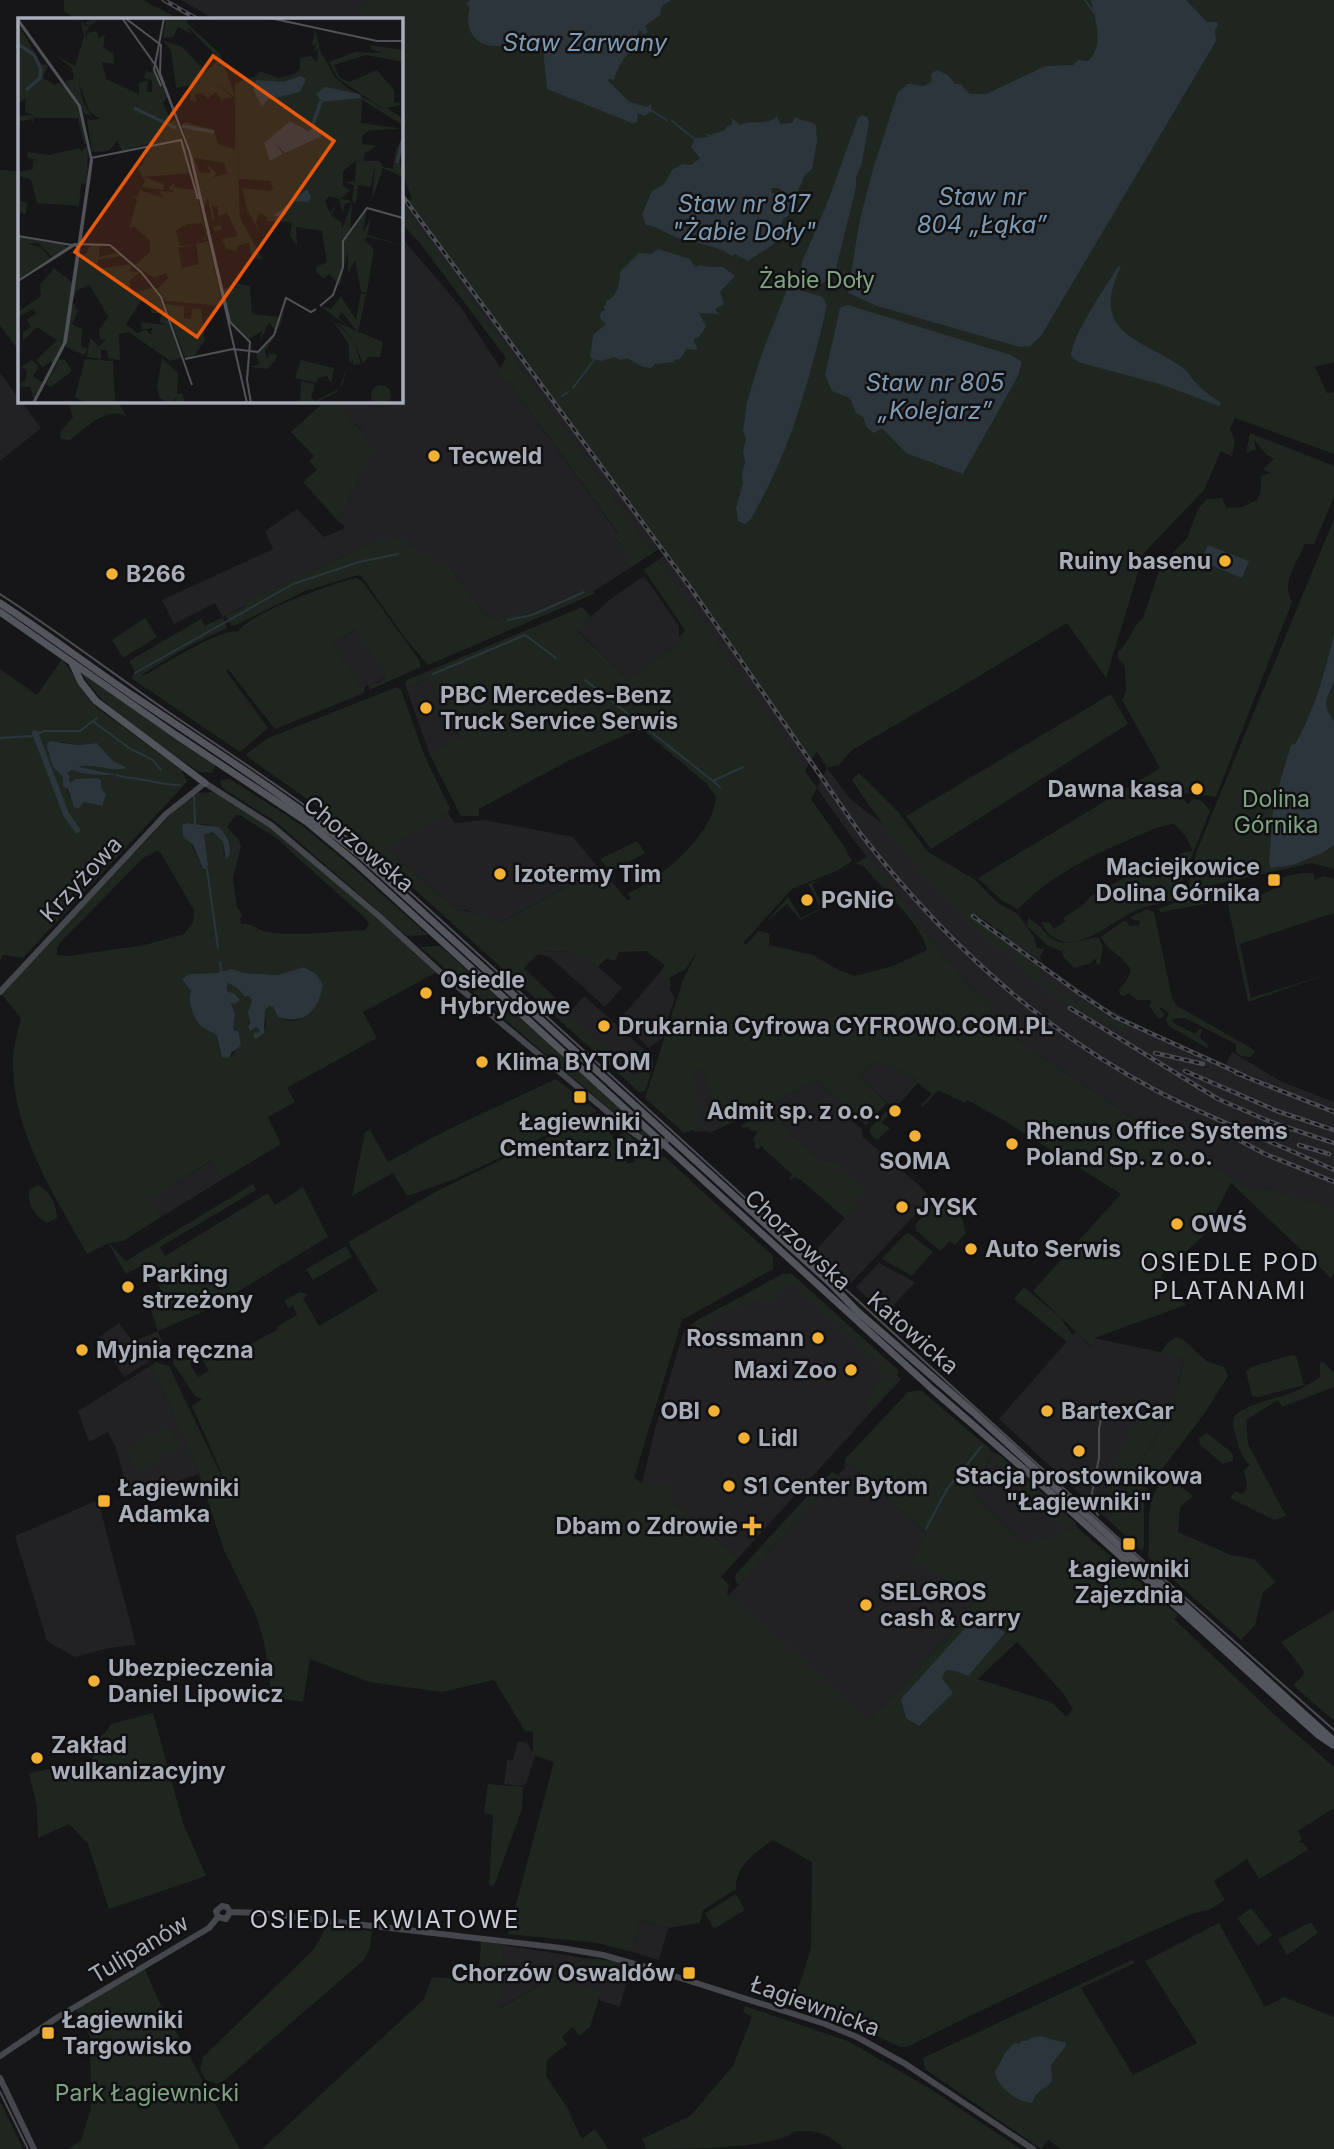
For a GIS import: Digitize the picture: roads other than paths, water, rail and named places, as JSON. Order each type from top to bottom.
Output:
[{"type":"main road","name":"Chorzowska","points":[[0,603],[212,754]]},
{"type":"main road","name":"Chorzowska","points":[[0,612],[332,832],[467,953]]},
{"type":"main road","points":[[70,660],[81,682],[96,701],[205,783]]},
{"type":"main road","name":"Chorzowska","points":[[252,781],[317,830],[669,1140],[672,1149],[704,1179],[933,1390],[1124,1560]]},
{"type":"main road","name":"Katowicka","points":[[467,953],[669,1140],[702,1166],[831,1284],[873,1326],[953,1394],[1334,1743]]},
{"type":"main road","name":"Katowicka","points":[[1124,1560],[1317,1734],[1334,1743]]},
{"type":"street","name":"Krzyżowa","points":[[0,992],[154,827],[190,793],[205,783]]},
{"type":"street","name":"Chorzowska","points":[[205,783],[271,825],[379,916],[439,971],[635,1134],[655,1148],[669,1140]]},
{"type":"street","name":"Tulipanów","points":[[0,2056],[75,2007],[209,1928],[218,1917],[216,1911],[222,1906],[227,1907],[230,1912],[261,1913],[561,1948]]},
{"type":"street","name":"Łagiewnicka","points":[[561,1948],[626,1961],[850,2034],[904,2063],[1033,2149]]},
{"type":"street","points":[[0,2078],[34,2149]]},
{"type":"water","name":"Staw Zarwany","points":[[471,0],[671,0],[662,6],[660,15],[645,26],[648,32],[644,34],[640,30],[614,81],[610,78],[608,81],[630,102],[646,107],[651,104],[652,111],[644,116],[638,113],[637,122],[632,123],[547,89],[543,50],[537,52],[535,46],[529,44],[525,48],[520,41],[497,46],[476,39],[468,22],[470,8],[466,3]]},
{"type":"water","name":"Staw nr 804 „Łąka”","points":[[1091,0],[1186,0],[1207,22],[1217,22],[1216,41],[1041,336],[1030,346],[1020,347],[877,306],[848,293],[859,224],[873,169],[898,92],[908,84],[928,84],[932,81],[931,74],[937,70],[948,75],[955,84],[960,84],[970,94],[986,94],[1046,66],[1073,65],[1078,60],[1088,61],[1096,48],[1097,40]]},
{"type":"water","points":[[862,115],[867,117],[869,122],[862,163],[856,178],[835,273],[831,281],[827,280],[821,284],[801,274],[802,262],[828,201],[858,118]]},
{"type":"water","name":"Staw nr 817 \"Żabie Doły\"","points":[[777,116],[780,124],[792,123],[795,117],[814,123],[817,142],[812,169],[805,175],[795,198],[778,188],[771,188],[772,193],[784,197],[792,206],[790,214],[783,220],[777,241],[748,261],[735,254],[732,256],[646,225],[642,214],[652,191],[664,184],[672,170],[682,164],[691,165],[700,158],[691,147],[695,138],[709,137],[704,133],[710,135],[725,130],[732,125],[732,118],[740,125],[764,122]]},
{"type":"water","points":[[658,249],[690,259],[695,267],[723,267],[735,276],[720,292],[724,304],[715,309],[719,314],[699,313],[706,326],[700,336],[693,340],[696,350],[687,349],[680,359],[674,362],[655,364],[651,368],[643,367],[627,358],[621,360],[614,357],[601,361],[590,358],[593,335],[606,324],[600,318],[601,312],[605,310],[603,307],[606,301],[616,293],[620,272],[639,253],[651,254]]},
{"type":"water","points":[[1121,266],[1113,289],[1111,306],[1115,320],[1123,331],[1135,340],[1184,369],[1201,388],[1221,403],[1219,406],[1163,385],[1078,362],[1071,356],[1083,324]]},
{"type":"water","points":[[790,287],[823,297],[827,306],[807,381],[782,456],[754,514],[745,524],[738,521],[736,508],[743,484],[743,451],[746,439],[743,431],[747,402],[760,359]]},
{"type":"water","name":"Staw nr 805 „Kolejarz”","points":[[848,305],[1011,355],[1022,362],[1018,376],[963,474],[906,453],[882,428],[874,433],[867,428],[863,417],[856,413],[850,398],[832,391],[825,375],[840,308]]},
{"type":"water","name":"Ruiny basenu","points":[[1208,545],[1249,561],[1242,578],[1201,561]]},
{"type":"water","points":[[1334,634],[1334,680],[1326,704],[1334,721],[1334,845],[1293,865],[1271,868],[1269,863],[1273,810],[1282,801],[1277,792],[1291,745],[1295,744],[1314,704]]},
{"type":"water","points":[[50,741],[78,745],[97,743],[113,761],[127,768],[79,767],[117,775],[88,774],[72,770],[67,773],[70,776],[69,781],[72,782],[75,779],[101,780],[101,787],[106,795],[102,806],[84,802],[78,809],[74,807],[68,789],[63,786],[63,777],[53,767],[47,747]]},
{"type":"water","points":[[186,823],[219,827],[230,847],[226,860],[223,842],[213,832],[204,835],[208,864],[207,869],[203,869],[193,845],[183,836],[182,825]]},
{"type":"water","points":[[304,967],[316,974],[323,984],[314,1008],[303,1017],[288,1019],[278,1017],[273,1007],[269,1006],[265,1010],[264,1033],[256,1039],[253,1036],[260,1030],[256,1027],[250,1031],[248,1027],[248,1012],[252,1001],[249,996],[244,996],[228,983],[227,991],[240,1000],[235,1004],[231,1003],[235,1014],[233,1030],[239,1032],[241,1046],[232,1052],[229,1058],[222,1057],[217,1036],[196,1020],[190,1004],[191,991],[182,979],[189,974],[216,973],[232,969],[244,973],[278,975]]},
{"type":"water","points":[[993,1623],[1005,1633],[968,1676],[946,1670],[942,1678],[953,1693],[919,1726],[906,1718],[901,1699],[966,1627]]},
{"type":"water","points":[[1042,2036],[1066,2043],[1051,2065],[1052,2081],[1038,2093],[1032,2103],[1026,2102],[1014,2097],[1004,2088],[995,2072],[1014,2043],[1020,2044],[1021,2041]]},
{"type":"waterway","points":[[1085,0],[1095,14]]},
{"type":"waterway","points":[[652,111],[667,120]]},
{"type":"waterway","points":[[672,121],[696,140]]},
{"type":"waterway","points":[[573,388],[594,360]]},
{"type":"waterway","points":[[562,396],[568,392]]},
{"type":"waterway","points":[[135,673],[293,584],[359,562],[398,554]]},
{"type":"waterway","points":[[508,620],[532,615],[584,592]]},
{"type":"waterway","points":[[433,674],[525,635],[556,658]]},
{"type":"waterway","points":[[585,680],[713,781],[743,767]]},
{"type":"waterway","points":[[0,738],[32,736],[44,731],[80,731],[97,718]]},
{"type":"waterway","points":[[94,722],[129,748],[153,760],[161,770]]},
{"type":"waterway","points":[[35,733],[66,814],[77,830]]},
{"type":"waterway","points":[[117,775],[180,785]]},
{"type":"waterway","points":[[713,781],[720,787]]},
{"type":"waterway","points":[[194,797],[195,824]]},
{"type":"waterway","points":[[207,869],[218,948]]},
{"type":"waterway","points":[[220,962],[221,971]]},
{"type":"waterway","points":[[926,1529],[947,1489],[981,1447]]},
{"type":"tram line","points":[[0,594],[299,801],[375,860],[1127,1546],[1334,1730]]},
{"type":"tram line","points":[[1098,1515],[1092,1507],[1091,1498],[1099,1458],[1102,1415]]},
{"type":"tram line","points":[[0,2092],[28,2149]]},
{"type":"railway","points":[[164,0],[195,18]]},
{"type":"railway","points":[[402,195],[692,590],[860,833],[959,945],[1034,1011],[1115,1067],[1181,1103],[1334,1170]]},
{"type":"railway","points":[[973,916],[1115,1017],[1245,1076]]},
{"type":"railway","points":[[1070,1008],[1218,1099],[1271,1122],[1334,1143]]},
{"type":"railway","points":[[1155,1053],[1203,1064]]},
{"type":"railway","points":[[1185,1071],[1277,1111],[1334,1130]]},
{"type":"railway","points":[[1236,1073],[1334,1112]]},
{"type":"railway","points":[[1237,1139],[1265,1154],[1334,1182]]},
{"type":"railway","points":[[1299,1145],[1329,1154]]},
{"type":"place","name":"Tecweld","points":[[434,456]]},
{"type":"place","name":"Ruiny basenu","points":[[1225,561]]},
{"type":"place","name":"B266","points":[[112,574]]},
{"type":"place","name":"PBC Mercedes-Benz Truck Service Serwis","points":[[426,708]]},
{"type":"place","name":"Dawna kasa","points":[[1197,789]]},
{"type":"place","name":"Izotermy Tim","points":[[500,874]]},
{"type":"place","name":"Maciejkowice Dolina Górnika","points":[[1274,880]]},
{"type":"place","name":"PGNiG","points":[[807,900]]},
{"type":"place","name":"Osiedle Hybrydowe","points":[[426,993]]},
{"type":"place","name":"Drukarnia Cyfrowa CYFROWO.COM.PL","points":[[604,1026]]},
{"type":"place","name":"Klima BYTOM","points":[[482,1062]]},
{"type":"place","name":"Łagiewniki Cmentarz [nż]","points":[[580,1097]]},
{"type":"place","name":"Admit sp. z o.o.","points":[[895,1111]]},
{"type":"place","name":"SOMA","points":[[915,1136]]},
{"type":"place","name":"Rhenus Office Systems Poland Sp. z o.o.","points":[[1012,1144]]},
{"type":"place","name":"JYSK","points":[[902,1207]]},
{"type":"place","name":"OWŚ","points":[[1177,1224]]},
{"type":"place","name":"Auto Serwis","points":[[971,1249]]},
{"type":"place","name":"Parking strzeżony","points":[[128,1287]]},
{"type":"place","name":"Rossmann","points":[[818,1338]]},
{"type":"place","name":"Myjnia ręczna","points":[[82,1350]]},
{"type":"place","name":"Maxi Zoo","points":[[851,1370]]},
{"type":"place","name":"OBI","points":[[714,1411]]},
{"type":"place","name":"BartexCar","points":[[1047,1411]]},
{"type":"place","name":"Lidl","points":[[744,1438]]},
{"type":"place","name":"Stacja prostownikowa \"Łagiewniki\"","points":[[1079,1451]]},
{"type":"place","name":"S1 Center Bytom","points":[[729,1486]]},
{"type":"place","name":"Łagiewniki Adamka","points":[[104,1501]]},
{"type":"place","name":"Dbam o Zdrowie","points":[[752,1526]]},
{"type":"place","name":"Łagiewniki Zajezdnia","points":[[1129,1544]]},
{"type":"place","name":"SELGROS cash & carry","points":[[866,1605]]},
{"type":"place","name":"Ubezpieczenia Daniel Lipowicz","points":[[94,1681]]},
{"type":"place","name":"Zakład wulkanizacyjny","points":[[37,1758]]},
{"type":"place","name":"Chorzów Oswaldów","points":[[689,1973]]},
{"type":"place","name":"Łagiewniki Targowisko","points":[[48,2033]]},
{"type":"district","name":"OSIEDLE POD PLATANAMI","points":[[1230,1277]]},
{"type":"district","name":"OSIEDLE KWIATOWE","points":[[385,1920]]},
{"type":"park label","name":"Żabie Doły","points":[[817,280]]},
{"type":"park label","name":"Dolina Górnika","points":[[1276,812]]},
{"type":"park label","name":"Park Łagiewnicki","points":[[147,2093]]}]
